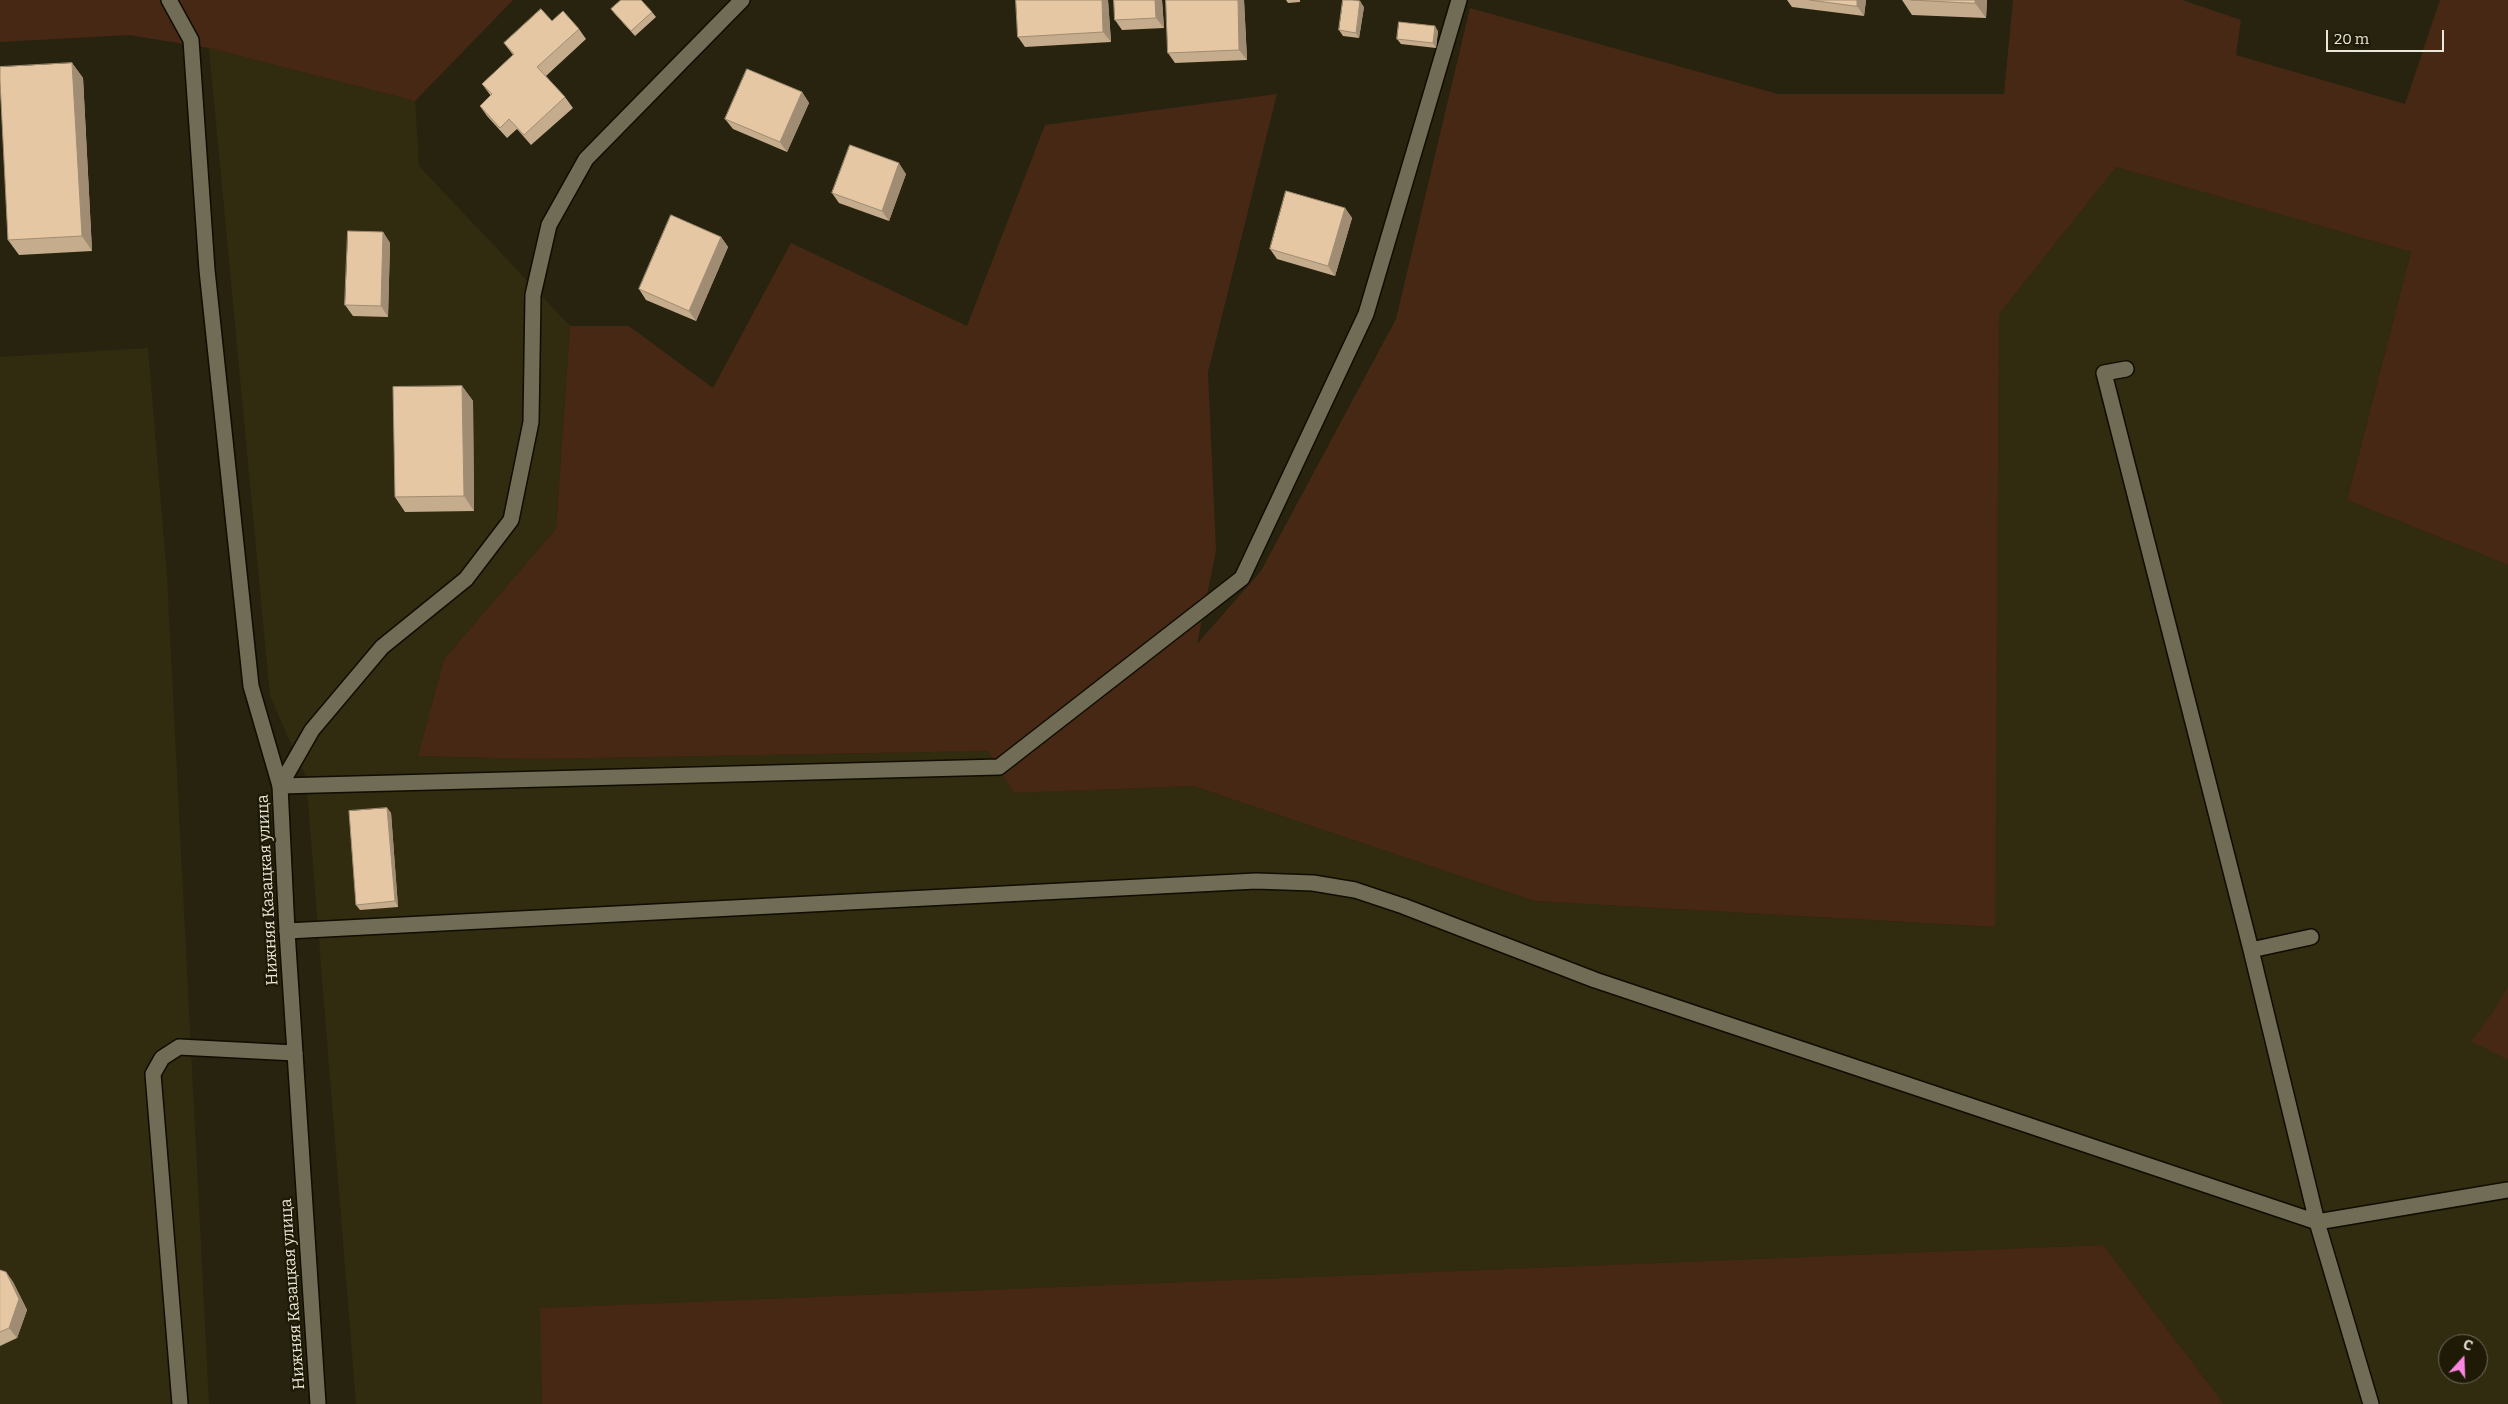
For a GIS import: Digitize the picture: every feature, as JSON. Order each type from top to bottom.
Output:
[{"type":"street","points":[[169,0],[191,40],[207,270],[251,686],[280,786],[999,767],[1242,578],[1366,314],[1459,0]]},
{"type":"street","name":"Нижняя Казацкая улица","points":[[318,1404],[287,931],[280,786],[312,730],[382,647],[466,579],[511,520],[531,422],[533,295],[549,225],[586,159],[742,0]]},
{"type":"street","points":[[2126,369],[2104,373],[2251,950],[2317,1222],[2371,1404]]},
{"type":"street","points":[[287,931],[1256,881],[1312,883],[1355,890],[1403,906],[1595,980],[2317,1222],[2508,1190]]},
{"type":"street","points":[[2251,950],[2311,937]]},
{"type":"street","points":[[180,1404],[153,1074],[162,1058],[179,1047],[295,1053]]},
{"type":"shaded area","points":[[0,0],[513,0],[415,101],[209,48],[129,35],[0,42]]},
{"type":"shaded area","points":[[2013,0],[2182,0],[2241,20],[2236,55],[2405,104],[2440,0],[2508,0],[2508,565],[2347,500],[2411,252],[2116,167],[1999,314],[1995,927],[1535,901],[1193,786],[1014,793],[988,751],[535,759],[418,756],[444,659],[556,529],[570,326],[629,326],[713,388],[791,243],[967,326],[1045,125],[1277,94],[1208,372],[1216,551],[1197,644],[1261,571],[1396,319],[1470,8],[1778,94],[2004,94]]},
{"type":"shaded area","points":[[209,48],[415,101],[419,166],[570,326],[556,529],[444,659],[418,756],[535,759],[988,751],[1014,793],[1193,786],[1535,901],[1994,927],[1999,314],[2116,167],[2411,252],[2347,500],[2508,565],[2508,1404],[2224,1404],[2103,1245],[541,1308],[542,1404],[356,1404],[306,777],[270,696]]},
{"type":"shaded area","points":[[148,348],[167,577],[209,1404],[0,1404],[0,357]]},
{"type":"shaded area","points":[[2508,986],[2508,1060],[2471,1041],[2494,1011]]},
{"type":"shaded area","points":[[2103,1245],[2224,1404],[542,1404],[540,1308]]},
{"type":"building","points":[[621,0],[641,0],[652,12],[631,31],[611,9]]},
{"type":"building","points":[[1016,0],[1102,0],[1103,32],[1018,37]]},
{"type":"building","points":[[1114,0],[1155,0],[1156,18],[1115,20]]},
{"type":"building","points":[[1166,0],[1238,0],[1239,50],[1168,53]]},
{"type":"building","points":[[1343,0],[1360,1],[1356,33],[1339,30]]},
{"type":"building","points":[[1810,0],[1857,0],[1857,6]]},
{"type":"building","points":[[1911,0],[1975,0],[1975,3]]},
{"type":"building","points":[[541,9],[552,21],[563,11],[579,29],[537,67],[565,97],[524,135],[509,119],[500,128],[480,106],[492,94],[482,84],[514,54],[504,43]]},
{"type":"building","points":[[1399,22],[1435,26],[1433,43],[1397,39]]},
{"type":"building","points":[[72,63],[82,236],[8,240],[0,67]]},
{"type":"building","points":[[747,69],[802,92],[780,142],[725,119]]},
{"type":"building","points":[[850,145],[899,163],[882,211],[832,193]]},
{"type":"building","points":[[1286,191],[1345,208],[1328,266],[1270,249]]},
{"type":"building","points":[[671,215],[721,237],[689,311],[639,289]]},
{"type":"building","points":[[348,231],[383,232],[381,306],[345,305]]},
{"type":"building","points":[[462,386],[464,496],[395,497],[393,387]]},
{"type":"building","points":[[387,808],[395,901],[356,905],[349,811]]},
{"type":"building","points":[[0,1270],[6,1272],[19,1299],[9,1328],[0,1332]]}]
